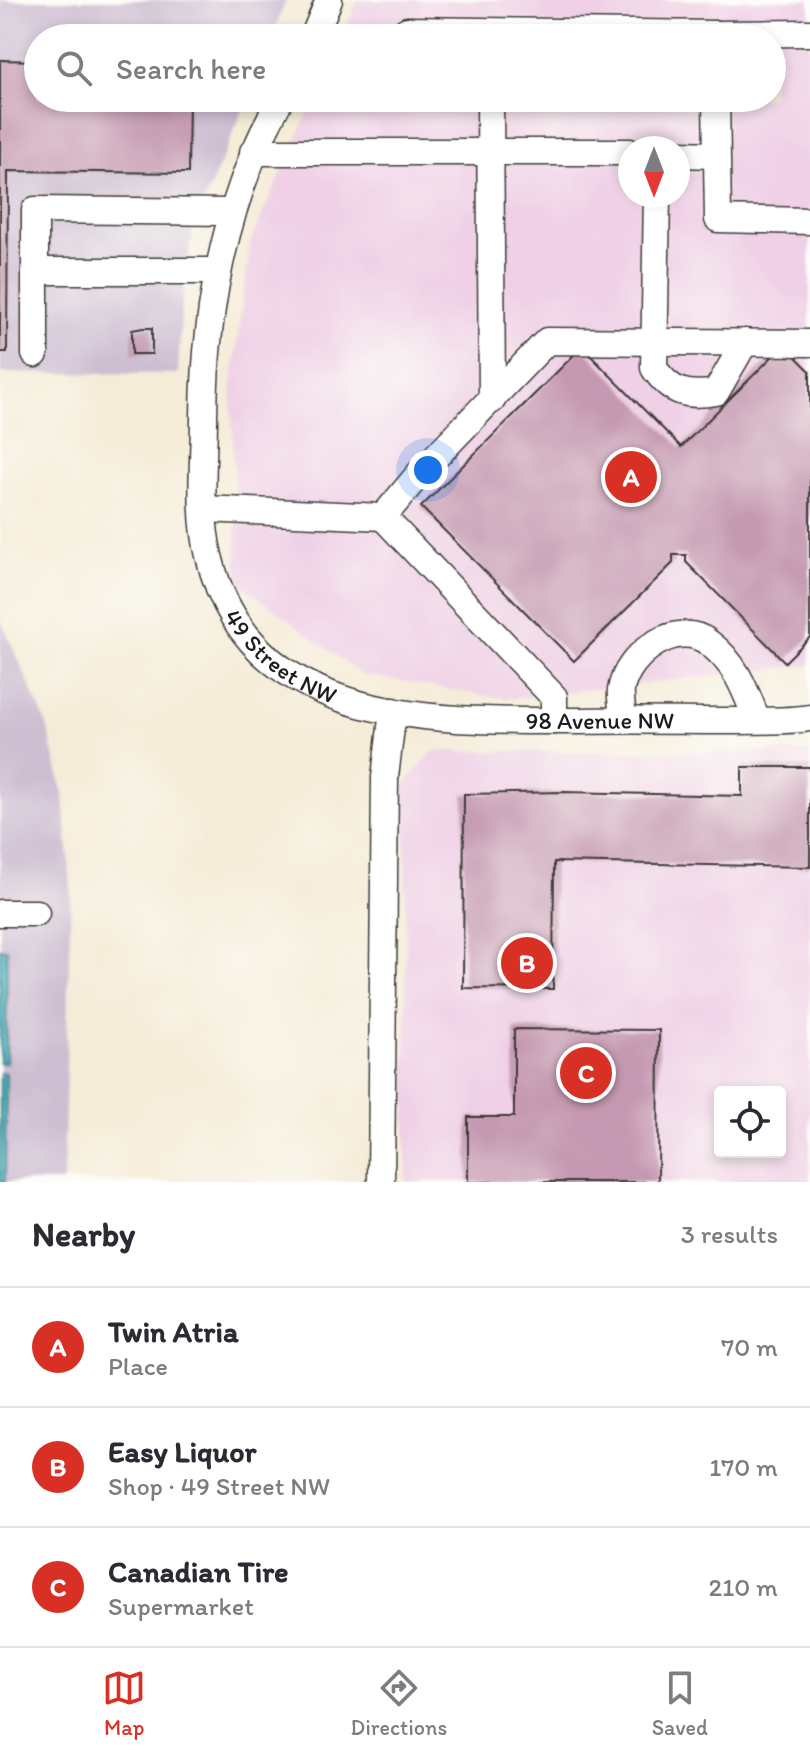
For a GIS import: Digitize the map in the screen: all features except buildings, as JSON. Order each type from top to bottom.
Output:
[{"type":"street","points":[[319,24],[329,0]]},
{"type":"street","points":[[786,34],[810,33]]},
{"type":"street","name":"49 Street NW","points":[[274,112],[253,152],[232,212],[218,271],[205,392],[204,509],[208,554],[234,617],[262,652],[320,693],[393,711]]},
{"type":"street","points":[[490,112],[492,400]]},
{"type":"street","points":[[716,112],[718,219],[810,221]]},
{"type":"street","points":[[253,152],[618,152]]},
{"type":"street","points":[[690,154],[716,155]]},
{"type":"street","points":[[657,208],[654,368],[665,384],[693,396],[716,392],[745,342]]},
{"type":"street","points":[[35,354],[35,210],[232,212]]},
{"type":"street","points":[[35,271],[218,271]]},
{"type":"street","points":[[383,517],[419,474],[547,341],[810,343]]},
{"type":"street","points":[[204,509],[383,517],[554,697],[554,721]]},
{"type":"street","points":[[623,720],[621,688],[642,654],[670,635],[688,632],[708,642],[739,673],[757,720]]},
{"type":"street","points":[[381,1182],[385,777],[393,711]]},
{"type":"street","name":"98 Avenue NW","points":[[393,711],[460,720],[810,718]]},
{"type":"street","points":[[0,913],[36,913]]},
{"type":"shaded area","points":[[0,0],[286,0],[277,24],[24,24],[24,112],[242,112],[193,228],[182,301],[178,374],[0,373]]},
{"type":"shaded area","points":[[358,0],[810,0],[810,665],[506,699],[362,675],[238,582],[231,389],[250,242],[309,112],[786,112],[786,24],[348,24]]},
{"type":"shaded area","points":[[0,618],[47,725],[64,796],[71,888],[63,1182],[0,1182]]},
{"type":"shaded area","points":[[433,751],[810,752],[810,1182],[406,1182],[405,784]]},
{"type":"water","points":[[0,949],[7,949],[6,1063],[0,1063]]},
{"type":"water","points":[[0,1073],[6,1073],[5,1182],[0,1182]]},
{"type":"place","name":"Twin Atria","points":[[631,477]]},
{"type":"place","name":"Easy Liquor","points":[[527,963]]},
{"type":"place","name":"Canadian Tire","points":[[586,1073]]}]
